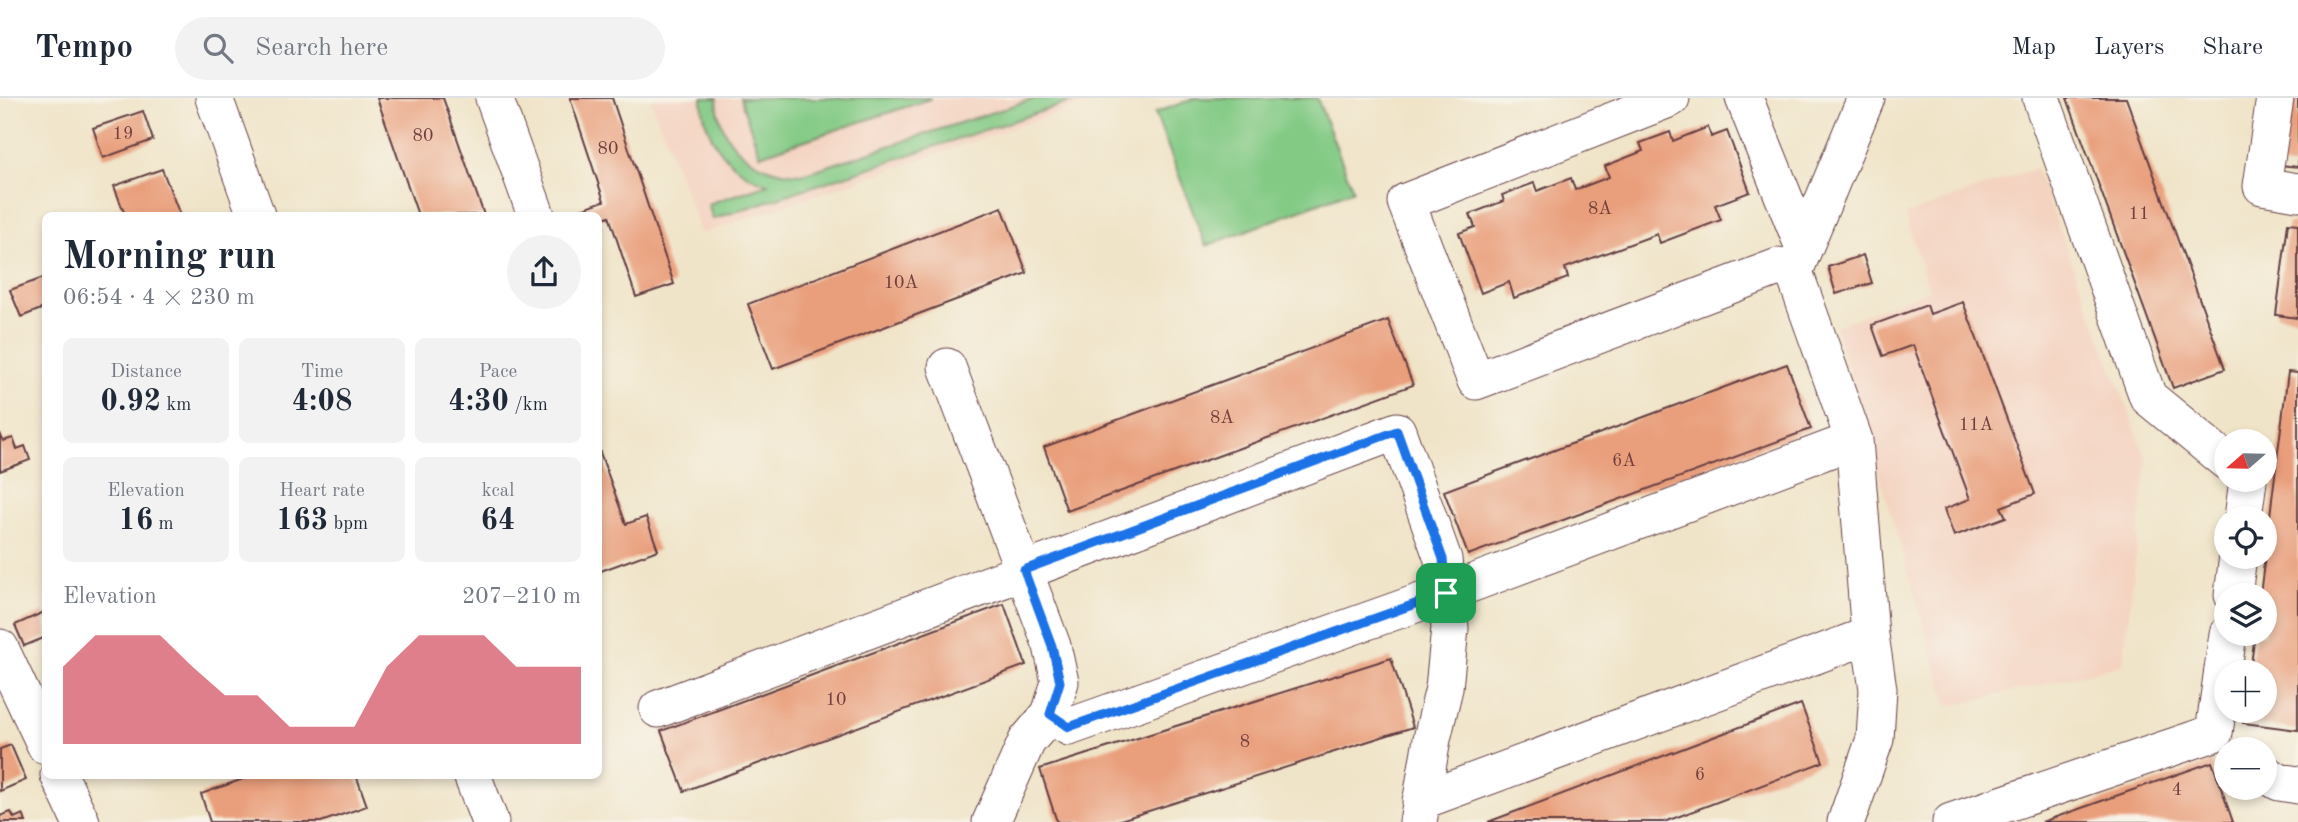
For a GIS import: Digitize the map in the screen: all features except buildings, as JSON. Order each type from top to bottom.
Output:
[{"type":"street","points":[[214,98],[255,212]]},
{"type":"street","points":[[494,98],[535,212]]},
{"type":"street","points":[[1671,98],[1406,202],[1476,381],[1799,260],[1866,98]]},
{"type":"street","points":[[1744,98],[1799,260],[1854,440],[1870,635],[1878,690],[1875,739],[1846,822]]},
{"type":"street","points":[[2041,98],[2148,397],[2214,451]]},
{"type":"street","points":[[2275,98],[2262,186],[2298,192]]},
{"type":"street","points":[[947,367],[1052,646],[1060,682],[1050,714],[1027,741],[991,822]]},
{"type":"street","points":[[658,709],[1397,431],[1443,559],[1450,628],[1444,688],[1419,812]]},
{"type":"street","points":[[1050,714],[1069,727],[1446,593],[1854,440]]},
{"type":"street","points":[[1419,812],[1870,635]]},
{"type":"street","points":[[2223,737],[2227,646]]},
{"type":"street","points":[[0,648],[42,737]]},
{"type":"street","points":[[1951,822],[2214,744]]},
{"type":"street","points":[[61,779],[81,822]]},
{"type":"street","points":[[474,779],[490,822]]},
{"type":"street","points":[[2277,781],[2298,785]]},
{"type":"shaded area","points":[[650,98],[1102,98],[701,234]]},
{"type":"shaded area","points":[[2036,168],[2147,460],[2123,665],[1948,707],[1835,326],[1929,290],[1905,215]]},
{"type":"green space","points":[[702,98],[717,98],[724,130],[743,154],[770,169],[803,174],[1036,98],[1083,98],[713,219],[708,204],[768,184],[742,171],[721,152],[707,127]]},
{"type":"green space","points":[[740,98],[930,98],[930,99],[760,155]]},
{"type":"green space","points":[[1195,98],[1317,98],[1353,190],[1206,246],[1155,113]]},
{"type":"route","points":[[1397,431],[1443,559],[1446,593],[1069,727],[1050,714],[1060,682],[1052,646],[1024,570],[1397,431]]}]
